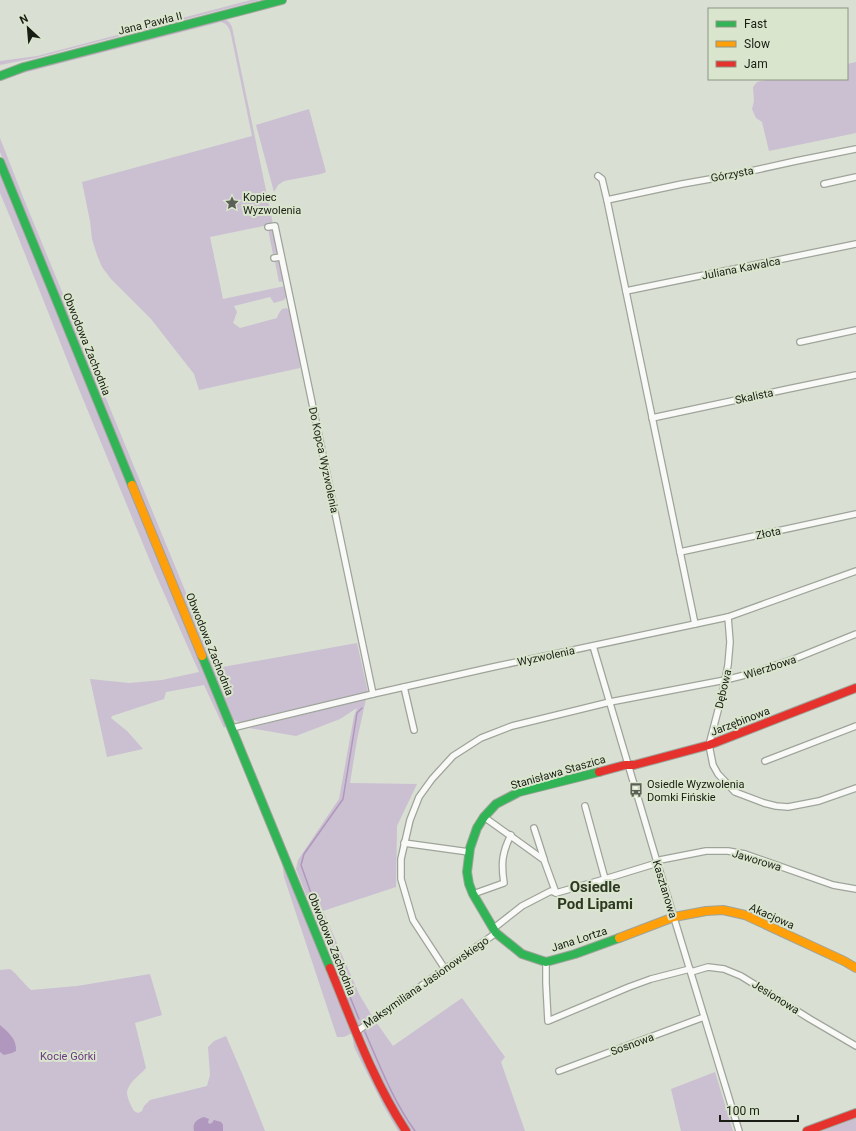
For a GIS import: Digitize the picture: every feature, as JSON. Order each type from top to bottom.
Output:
[{"type":"street","name":"Jana Pawła II","points":[[0,76],[24,67],[282,0]]},
{"type":"street","name":"Jana Pawła II","points":[[0,71],[10,68],[24,67]]},
{"type":"street","name":"Górzysta","points":[[607,200],[856,149]]},
{"type":"street","name":"Obwodowa Zachodnia","points":[[0,162],[372,1071],[394,1113],[406,1131]]},
{"type":"street","points":[[598,176],[602,179],[607,200],[695,624]]},
{"type":"street","points":[[824,184],[856,177]]},
{"type":"street","name":"Do Kopca Wyzwolenia","points":[[268,228],[274,226],[373,694]]},
{"type":"street","name":"Juliana Kawalca","points":[[626,292],[856,244]]},
{"type":"street","points":[[274,258],[281,257]]},
{"type":"street","points":[[280,284],[286,283]]},
{"type":"street","points":[[800,342],[856,330]]},
{"type":"street","name":"Skalista","points":[[652,418],[856,375]]},
{"type":"street","name":"Złota","points":[[680,552],[856,514]]},
{"type":"street","name":"Wyzwolenia","points":[[232,728],[404,687],[728,617],[856,571]]},
{"type":"street","name":"Dębowa","points":[[728,617],[730,642],[728,666],[709,745],[713,765],[718,774],[735,792],[764,804],[776,806],[788,807],[802,805],[819,801],[856,788]]},
{"type":"street","name":"Wierzbowa","points":[[445,969],[413,920],[401,879],[401,859],[410,820],[419,797],[432,778],[453,756],[481,738],[512,726],[610,702],[725,680],[753,673],[794,659],[856,634]]},
{"type":"street","name":"Kasztanowa","points":[[594,646],[628,765],[738,1131]]},
{"type":"street","points":[[404,687],[414,730]]},
{"type":"street","name":"Jarzębinowa","points":[[628,765],[634,765],[709,745],[856,688]]},
{"type":"street","points":[[764,761],[856,726]]},
{"type":"street","name":"Stanisława Staszica","points":[[495,930],[473,894],[469,884],[467,872],[470,848],[477,828],[484,817],[496,804],[519,792],[628,765]]},
{"type":"street","points":[[585,806],[605,879]]},
{"type":"street","points":[[484,817],[544,860]]},
{"type":"street","points":[[534,828],[556,893]]},
{"type":"street","points":[[473,894],[504,883],[502,870],[503,858],[505,846],[511,836]]},
{"type":"street","points":[[404,843],[469,852]]},
{"type":"street","name":"Jaworowa","points":[[556,893],[654,864],[660,860],[706,851],[728,851],[745,854],[833,885],[856,889]]},
{"type":"street","name":"Maksymiliana Jasionowskiego","points":[[356,1032],[445,969],[495,930],[522,906],[551,891],[556,893]]},
{"type":"street","name":"Akacjowa","points":[[674,917],[706,911],[722,910],[744,915],[855,967]]},
{"type":"street","name":"Jana Lortza","points":[[495,930],[522,954],[546,962],[575,954],[674,917]]},
{"type":"street","name":"Jesionowa","points":[[546,962],[548,1021],[651,979],[708,967],[724,970],[741,976],[856,1046]]},
{"type":"street","name":"Sosnowa","points":[[559,1070],[704,1017]]},
{"type":"street","points":[[807,1131],[856,1112]]},
{"type":"green space","points":[[251,0],[260,0],[35,58],[0,65],[0,61],[37,56]]},
{"type":"green space","points":[[221,19],[228,21],[232,27],[273,224],[210,237],[223,299],[285,286],[287,296],[284,300],[274,303],[270,297],[234,306],[237,312],[233,323],[240,328],[277,318],[280,312],[285,308],[290,310],[299,353],[300,368],[199,390],[194,374],[151,319],[111,279],[102,267],[92,239],[82,182],[252,136],[229,28],[221,22],[23,73],[0,81],[0,78]]},
{"type":"green space","points":[[856,62],[856,133],[769,151],[762,122],[756,118],[752,109],[754,101],[753,87],[757,82],[766,80],[848,80],[848,64]]},
{"type":"green space","points":[[309,109],[326,172],[284,181],[278,185],[274,192],[256,125]]},
{"type":"green space","points":[[0,138],[217,668],[357,643],[368,692],[240,722],[232,719],[0,152]]},
{"type":"green space","points":[[0,170],[226,725],[224,728],[204,685],[166,692],[164,699],[112,716],[111,718],[127,731],[143,749],[107,757],[90,679],[129,683],[162,680],[199,672],[155,573],[0,193]]},
{"type":"green space","points":[[273,228],[278,253],[273,254],[268,229]]},
{"type":"green space","points":[[280,261],[284,281],[279,282],[275,262]]},
{"type":"green space","points":[[366,699],[350,783],[417,784],[397,826],[396,887],[323,911],[359,994],[372,1016],[358,1026],[296,869],[298,860],[339,799],[354,716],[357,708],[340,719],[296,736],[249,728]]},
{"type":"green space","points":[[282,861],[352,1033],[344,1037],[337,1037],[284,877]]},
{"type":"green space","name":"Kocie Górki","points":[[10,969],[31,990],[77,986],[150,974],[162,1015],[135,1023],[146,1068],[132,1082],[127,1092],[130,1104],[134,1111],[138,1113],[142,1111],[144,1106],[150,1100],[207,1086],[210,1075],[208,1047],[214,1041],[226,1036],[265,1131],[0,1131],[0,970]]},
{"type":"green space","points":[[462,998],[505,1057],[501,1062],[525,1131],[411,1131],[396,1108],[384,1083],[362,1032],[376,1022],[393,1046]]},
{"type":"green space","points":[[352,1034],[403,1131],[398,1131],[383,1105],[354,1047]]},
{"type":"green space","points":[[715,1072],[733,1131],[681,1131],[671,1089]]},
{"type":"green space","points":[[856,1118],[856,1131],[822,1131]]},
{"type":"shaded area","points":[[0,1025],[13,1039],[16,1051],[4,1055],[0,1052]]},
{"type":"shaded area","points":[[204,1117],[209,1119],[209,1124],[214,1120],[221,1122],[223,1125],[223,1131],[194,1131],[196,1122]]},
{"type":"waterway","points":[[359,1019],[333,955],[301,865],[304,854],[343,799],[357,713],[362,708]]},
{"type":"waterway","points":[[365,1032],[393,1095],[415,1131]]},
{"type":"traffic: fast","points":[[0,76],[24,67],[282,0]]},
{"type":"traffic: fast","points":[[0,162],[132,485]]},
{"type":"traffic: fast","points":[[202,656],[330,968]]},
{"type":"traffic: fast","points":[[599,772],[519,792],[496,804],[484,817],[477,828],[470,848],[467,872],[469,884],[473,894],[496,933],[522,954],[546,962],[575,954],[619,938]]},
{"type":"traffic: slow","points":[[132,485],[202,656]]},
{"type":"traffic: slow","points":[[619,938],[674,917],[706,911],[723,910],[745,915],[856,968]]},
{"type":"traffic: jam","points":[[599,772],[625,765],[634,765],[709,745],[856,688]]},
{"type":"traffic: jam","points":[[330,968],[355,1031],[383,1092],[406,1131]]},
{"type":"traffic: jam","points":[[807,1131],[856,1113]]},
{"type":"place","name":"Kopiec Wyzwolenia","points":[[232,203]]},
{"type":"place","name":"Osiedle Wyzwolenia Domki Fińskie","points":[[636,790]]},
{"type":"district","name":"Osiedle Pod Lipami","points":[[595,896]]}]
